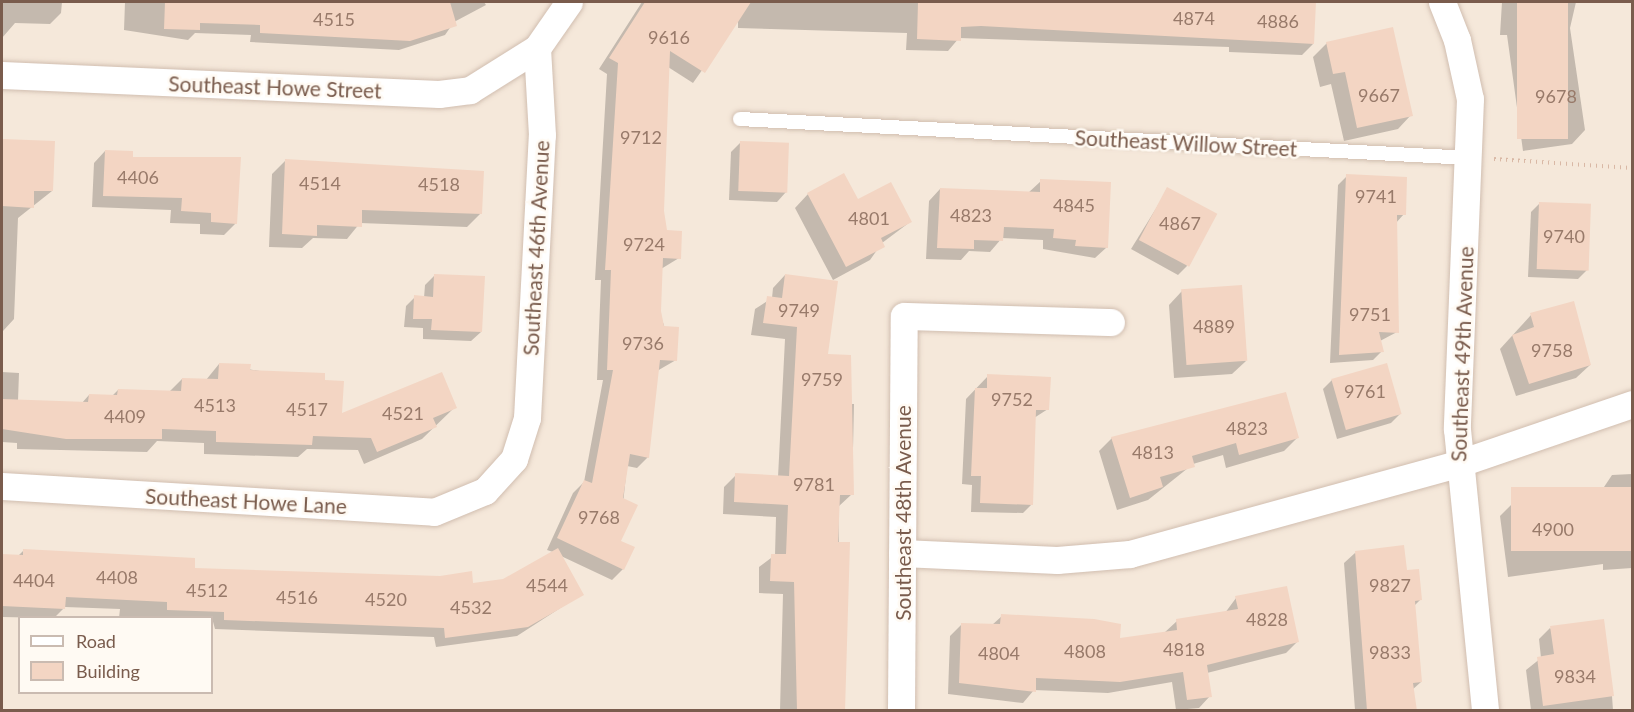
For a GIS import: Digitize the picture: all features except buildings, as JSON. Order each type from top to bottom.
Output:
[{"type":"street","points":[[537,48],[569,2]]},
{"type":"street","name":"Southeast 49th Avenue","points":[[1442,2],[1465,70],[1469,158],[1458,464],[1485,711]]},
{"type":"street","name":"Southeast Howe Street","points":[[2,75],[439,94],[470,90],[537,48]]},
{"type":"street","name":"Southeast 46th Avenue","points":[[485,491],[514,459],[527,418],[542,135],[537,48]]},
{"type":"street","name":"Southeast 48th Avenue","points":[[901,711],[904,316],[1111,322]]},
{"type":"street","points":[[902,553],[1057,560],[1130,554],[1458,464],[1632,404]]},
{"type":"street","name":"Southeast Howe Lane","points":[[2,486],[434,512],[485,491]]},
{"type":"lane","name":"Southeast Willow Street","points":[[740,119],[1469,158]]},
{"type":"path","points":[[1469,158],[1632,168]]},
{"type":"shaded area","points":[[2,2],[1632,2],[1632,710],[2,710]]}]
